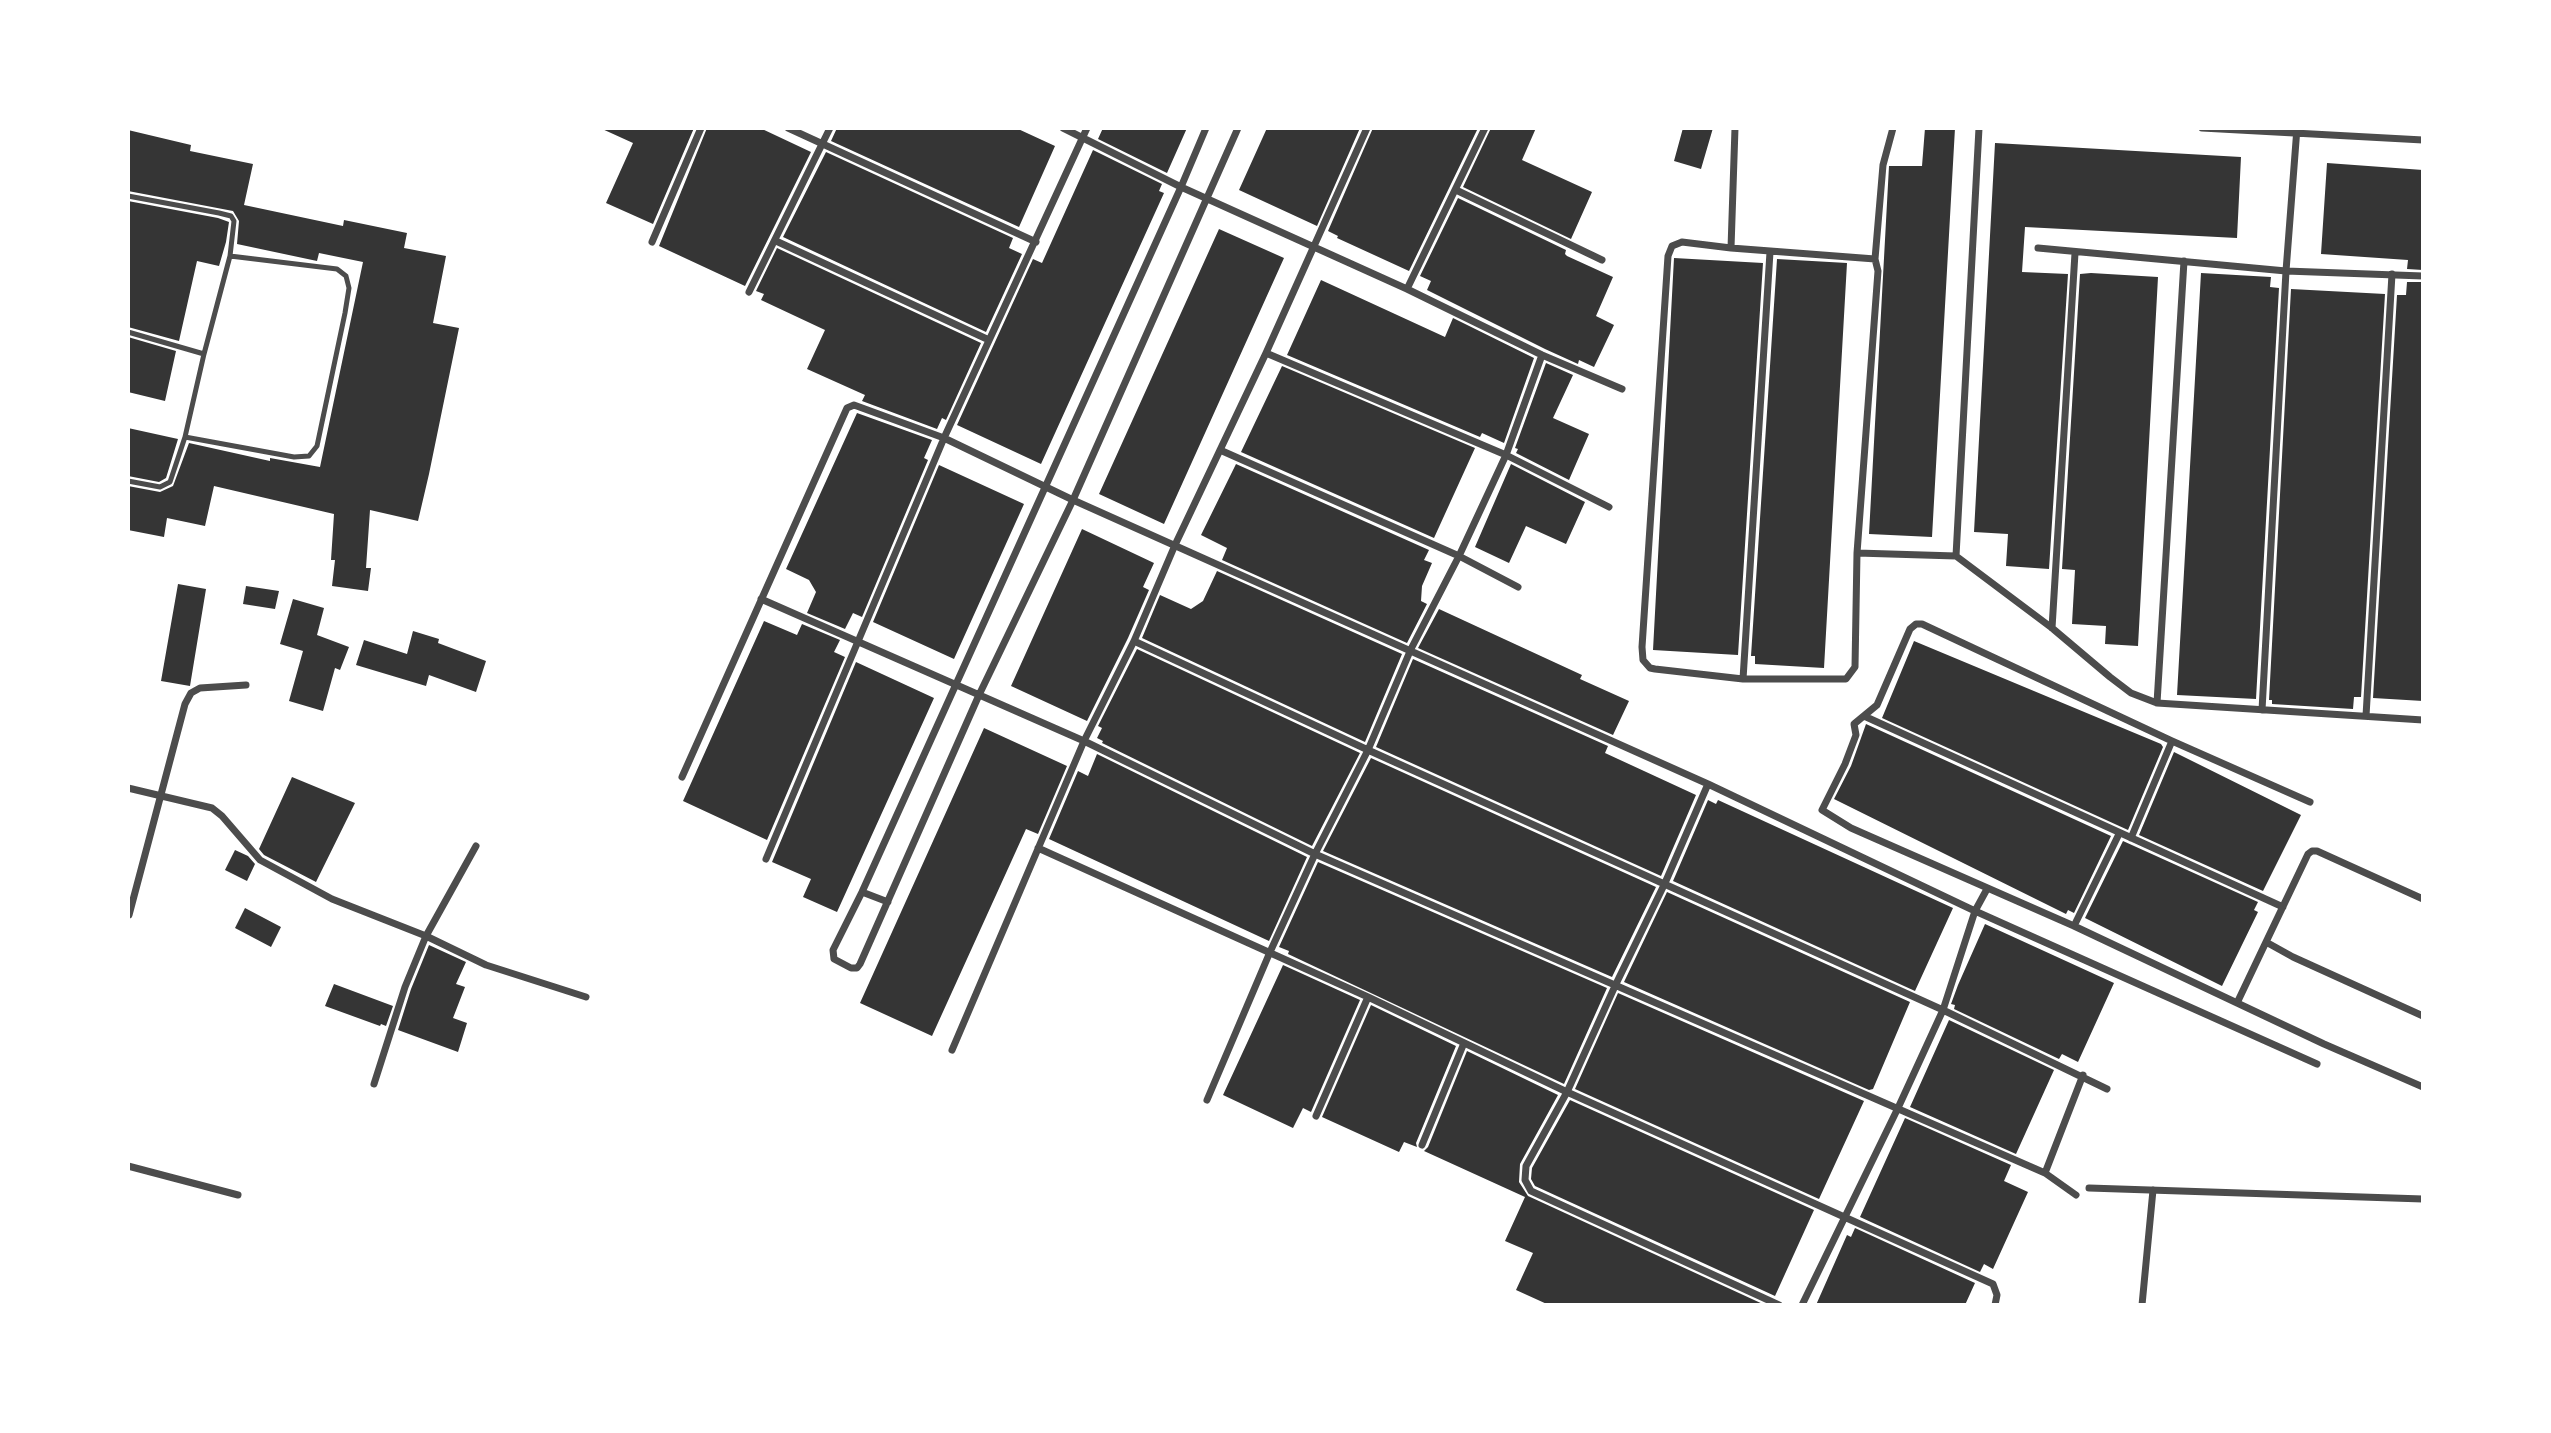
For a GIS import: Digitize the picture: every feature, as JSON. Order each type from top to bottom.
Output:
[{"type":"street","points":[[652,242],[701,128]]},
{"type":"street","points":[[788,128],[1036,242]]},
{"type":"street","points":[[749,292],[830,128]]},
{"type":"street","points":[[1063,128],[1084,136],[1181,187],[1407,289],[1542,355],[1622,389]]},
{"type":"street","points":[[766,859],[944,438],[1087,128]]},
{"type":"street","points":[[1206,128],[832,954],[834,959],[851,968],[857,968],[860,964],[979,695],[1073,500],[1238,128]]},
{"type":"street","points":[[952,1050],[1084,741],[1134,641],[1175,545],[1314,249],[1367,128]]},
{"type":"street","points":[[1407,289],[1485,128]]},
{"type":"street","points":[[1731,248],[1735,128]]},
{"type":"street","points":[[1875,259],[1678,242],[1672,246],[1668,256],[1642,655],[1645,664],[1656,669],[1743,679],[1834,681],[1851,676],[1856,667],[1857,553],[1878,271],[1875,259],[1883,165],[1893,128]]},
{"type":"street","points":[[1956,556],[1979,128]]},
{"type":"street","points":[[2202,128],[2297,130],[2423,140]]},
{"type":"street","points":[[2262,710],[2286,271],[2297,130]]},
{"type":"street","points":[[1456,190],[1602,260]]},
{"type":"street","points":[[775,241],[989,340]]},
{"type":"street","points":[[2038,248],[2286,271],[2423,276]]},
{"type":"street","points":[[1743,679],[1770,252]]},
{"type":"street","points":[[2052,628],[2075,253]]},
{"type":"street","points":[[2157,703],[2184,261]]},
{"type":"street","points":[[2365,716],[2392,274]]},
{"type":"street","points":[[1266,353],[1506,455],[1609,507]]},
{"type":"street","points":[[1207,1100],[1270,952],[1315,854],[1368,750],[1410,649],[1459,556],[1506,455],[1542,355]]},
{"type":"street","points":[[682,777],[848,406],[860,407],[944,438],[1073,500],[1708,784],[1975,911],[2317,1064]]},
{"type":"street","points":[[1220,450],[1459,556],[1518,587]]},
{"type":"street","points":[[1857,553],[1956,556],[2052,628],[2131,693],[2157,703],[2423,720]]},
{"type":"street","points":[[761,599],[1084,741],[1315,854],[2045,1174],[2076,1195]]},
{"type":"street","points":[[2310,802],[2172,741],[1923,624],[1916,624],[1910,629],[1877,705],[1854,724],[1856,735],[1822,810],[1851,828],[2074,926],[2423,1087]]},
{"type":"street","points":[[1134,641],[2108,1088]]},
{"type":"street","points":[[129,915],[183,712],[191,693],[205,686],[246,685]]},
{"type":"street","points":[[1864,716],[2283,907]]},
{"type":"street","points":[[2131,838],[2172,741]]},
{"type":"street","points":[[1708,784],[1665,883],[1567,1092],[1526,1166],[1525,1180],[1529,1188],[1779,1305]]},
{"type":"street","points":[[128,788],[162,794],[217,811],[260,860],[332,899],[426,936],[486,965],[586,997]]},
{"type":"street","points":[[2074,926],[2119,834]]},
{"type":"street","points":[[374,1084],[405,987],[426,936],[476,846]]},
{"type":"street","points":[[1038,848],[1368,997],[1567,1092],[1993,1284],[1997,1294],[1995,1305]]},
{"type":"street","points":[[2237,1003],[2308,854],[2314,851],[2423,899]]},
{"type":"street","points":[[1802,1305],[1943,1010],[1975,911],[1987,889]]},
{"type":"street","points":[[862,892],[888,902]]},
{"type":"street","points":[[2266,942],[2292,957],[2423,1016]]},
{"type":"street","points":[[1316,1116],[1368,997]]},
{"type":"street","points":[[1422,1145],[1464,1043]]},
{"type":"street","points":[[2045,1174],[2082,1075]]},
{"type":"street","points":[[128,1166],[238,1195]]},
{"type":"street","points":[[2088,1188],[2423,1199]]},
{"type":"street","points":[[2142,1305],[2153,1190]]},
{"type":"lane","points":[[128,196],[231,216],[236,225],[185,437],[170,482],[160,487],[128,481]]},
{"type":"lane","points":[[185,437],[294,457],[309,456],[317,446],[345,313],[349,288],[346,276],[337,269],[230,256]]},
{"type":"lane","points":[[128,332],[204,354]]},
{"type":"building","points":[[600,128],[694,128],[653,224],[606,203],[633,143]]},
{"type":"building","points":[[707,128],[760,128],[811,152],[745,286],[659,246]]},
{"type":"building","points":[[837,128],[1016,128],[1055,146],[1019,227],[831,141]]},
{"type":"building","points":[[1103,128],[1187,128],[1167,173],[1098,139]]},
{"type":"building","points":[[1267,128],[1360,128],[1317,226],[1239,190]]},
{"type":"building","points":[[1373,128],[1478,128],[1409,271],[1337,238],[1338,236],[1328,231]]},
{"type":"building","points":[[1491,128],[1536,128],[1522,160],[1592,192],[1571,239],[1463,187]]},
{"type":"building","points":[[1683,128],[1713,128],[1701,169],[1674,161]]},
{"type":"building","points":[[1925,128],[1955,128],[1932,537],[1869,534],[1889,166],[1922,166]]},
{"type":"building","points":[[128,130],[191,145],[190,151],[253,164],[244,205],[343,226],[344,220],[407,233],[404,248],[446,256],[433,323],[459,328],[429,474],[418,521],[370,510],[366,568],[371,568],[368,591],[332,586],[335,560],[331,560],[334,514],[214,486],[205,526],[167,518],[164,537],[128,530],[128,486],[160,492],[173,486],[189,443],[270,461],[270,458],[320,467],[363,262],[319,253],[317,261],[237,244],[239,221],[233,211],[128,191]]},
{"type":"building","points":[[1995,143],[2241,157],[2237,238],[2025,227],[2022,272],[2068,274],[2049,569],[2006,566],[2008,534],[1974,532]]},
{"type":"building","points":[[1093,150],[1162,184],[1159,191],[1164,193],[1041,464],[957,425],[1033,259],[1042,263]]},
{"type":"building","points":[[826,152],[1013,238],[1009,248],[1022,254],[986,332],[783,237]]},
{"type":"building","points":[[2327,163],[2423,170],[2423,270],[2407,269],[2408,260],[2321,254]]},
{"type":"building","points":[[1458,198],[1566,250],[1567,256],[1613,277],[1596,316],[1614,325],[1594,367],[1579,360],[1578,364],[1545,349],[1427,290],[1431,281],[1420,276]]},
{"type":"building","points":[[128,201],[229,222],[219,266],[197,261],[179,341],[128,327]]},
{"type":"building","points":[[1219,229],[1284,258],[1164,524],[1099,494]]},
{"type":"building","points":[[777,248],[981,343],[946,420],[942,418],[937,429],[862,401],[865,395],[807,369],[825,330],[761,300],[764,294],[756,291]]},
{"type":"building","points":[[1674,258],[1763,263],[1738,655],[1653,650]]},
{"type":"building","points":[[1777,259],[1847,263],[1824,668],[1755,664],[1755,656],[1751,656]]},
{"type":"building","points":[[2201,273],[2271,277],[2270,287],[2279,288],[2256,699],[2177,695]]},
{"type":"building","points":[[2080,274],[2158,277],[2138,646],[2105,644],[2106,626],[2072,624],[2075,570],[2062,569]]},
{"type":"building","points":[[1321,280],[1445,337],[1453,318],[1534,358],[1504,443],[1482,433],[1480,437],[1287,355]]},
{"type":"building","points":[[2407,282],[2423,282],[2423,701],[2373,698],[2397,295],[2406,295]]},
{"type":"building","points":[[2291,289],[2385,294],[2361,697],[2354,697],[2353,709],[2272,704],[2272,700],[2269,700]]},
{"type":"building","points":[[128,337],[176,351],[165,401],[128,392]]},
{"type":"building","points":[[1546,363],[1573,375],[1553,418],[1589,434],[1569,480],[1516,453],[1518,449],[1515,448]]},
{"type":"building","points":[[1282,366],[1475,448],[1434,538],[1241,452]]},
{"type":"building","points":[[857,413],[932,440],[924,458],[928,460],[862,617],[853,613],[845,629],[807,613],[816,592],[809,580],[786,569]]},
{"type":"building","points":[[128,428],[178,439],[166,478],[159,482],[128,476]]},
{"type":"building","points":[[1236,464],[1429,550],[1424,560],[1432,563],[1422,586],[1421,601],[1427,604],[1407,643],[1222,560],[1227,548],[1201,535]]},
{"type":"building","points":[[1511,464],[1585,502],[1566,544],[1526,526],[1509,563],[1475,547]]},
{"type":"building","points":[[939,465],[1024,504],[954,659],[873,622]]},
{"type":"building","points":[[1082,529],[1154,563],[1143,587],[1149,590],[1087,721],[1011,686]]},
{"type":"building","points":[[1217,571],[1402,654],[1365,742],[1142,638],[1160,595],[1191,609],[1203,601]]},
{"type":"building","points":[[178,584],[206,589],[190,686],[161,681]]},
{"type":"building","points":[[246,586],[279,591],[275,609],[243,604]]},
{"type":"building","points":[[293,599],[324,608],[317,635],[349,647],[340,670],[335,668],[323,711],[289,701],[303,651],[280,644]]},
{"type":"building","points":[[1439,609],[1582,675],[1580,679],[1629,701],[1613,735],[1418,648]]},
{"type":"building","points":[[764,621],[797,635],[802,624],[840,640],[834,652],[845,657],[767,840],[683,801]]},
{"type":"building","points":[[413,631],[439,639],[438,643],[486,661],[476,692],[429,675],[426,686],[356,665],[364,640],[407,654]]},
{"type":"building","points":[[1914,641],[2161,744],[2163,747],[2128,830],[1882,718]]},
{"type":"building","points":[[1137,649],[1360,753],[1312,846],[1102,743],[1103,741],[1097,738],[1102,728],[1098,726]]},
{"type":"building","points":[[1413,659],[1608,746],[1605,753],[1696,795],[1661,876],[1376,747]]},
{"type":"building","points":[[856,662],[934,698],[837,912],[803,897],[811,879],[772,862]]},
{"type":"building","points":[[1866,724],[2111,836],[2074,913],[2068,910],[2066,914],[1834,799],[1851,766]]},
{"type":"building","points":[[984,728],[1067,766],[1038,834],[1026,829],[932,1036],[860,1003]]},
{"type":"building","points":[[2174,752],[2301,815],[2263,891],[2139,835]]},
{"type":"building","points":[[1097,754],[1307,857],[1269,941],[1049,839],[1078,771],[1088,776]]},
{"type":"building","points":[[1371,758],[1656,887],[1612,977],[1323,851]]},
{"type":"building","points":[[292,777],[355,803],[316,882],[264,855],[259,849]]},
{"type":"building","points":[[1708,800],[1716,804],[1718,800],[1953,908],[1915,991],[1673,881]]},
{"type":"building","points":[[2123,841],[2258,902],[2254,910],[2258,912],[2222,986],[2085,918]]},
{"type":"building","points":[[235,850],[248,856],[255,864],[247,881],[225,870]]},
{"type":"building","points":[[1318,862],[1607,988],[1564,1084],[1288,954],[1289,951],[1279,947]]},
{"type":"building","points":[[1667,892],[1910,1002],[1873,1089],[1869,1090],[1624,982]]},
{"type":"building","points":[[245,908],[281,927],[271,947],[235,928]]},
{"type":"building","points":[[1985,924],[2114,983],[2078,1062],[2062,1054],[2059,1059],[1954,1009],[1955,1005],[1951,1004]]},
{"type":"building","points":[[429,945],[466,962],[456,984],[465,987],[453,1018],[467,1023],[458,1052],[398,1030]]},
{"type":"building","points":[[1283,965],[1360,1000],[1311,1112],[1303,1108],[1293,1128],[1223,1095]]},
{"type":"building","points":[[334,984],[393,1006],[386,1026],[325,1006]]},
{"type":"building","points":[[1618,993],[1864,1101],[1819,1199],[1575,1089]]},
{"type":"building","points":[[1371,1005],[1456,1046],[1416,1143],[1417,1147],[1404,1142],[1399,1152],[1322,1117]]},
{"type":"building","points":[[1949,1020],[2054,1070],[2016,1154],[1910,1107]]},
{"type":"building","points":[[1467,1051],[1558,1095],[1520,1164],[1519,1182],[1528,1196],[1765,1305],[1549,1305],[1516,1290],[1533,1253],[1505,1241],[1525,1197],[1424,1151]]},
{"type":"building","points":[[1570,1100],[1814,1210],[1775,1296],[1535,1186],[1531,1179],[1532,1168]]},
{"type":"building","points":[[1905,1118],[2011,1165],[2004,1181],[2028,1192],[1993,1269],[1984,1264],[1980,1272],[1860,1217]]},
{"type":"building","points":[[1855,1228],[1975,1283],[1965,1305],[1816,1305],[1847,1235],[1851,1237]]}]
